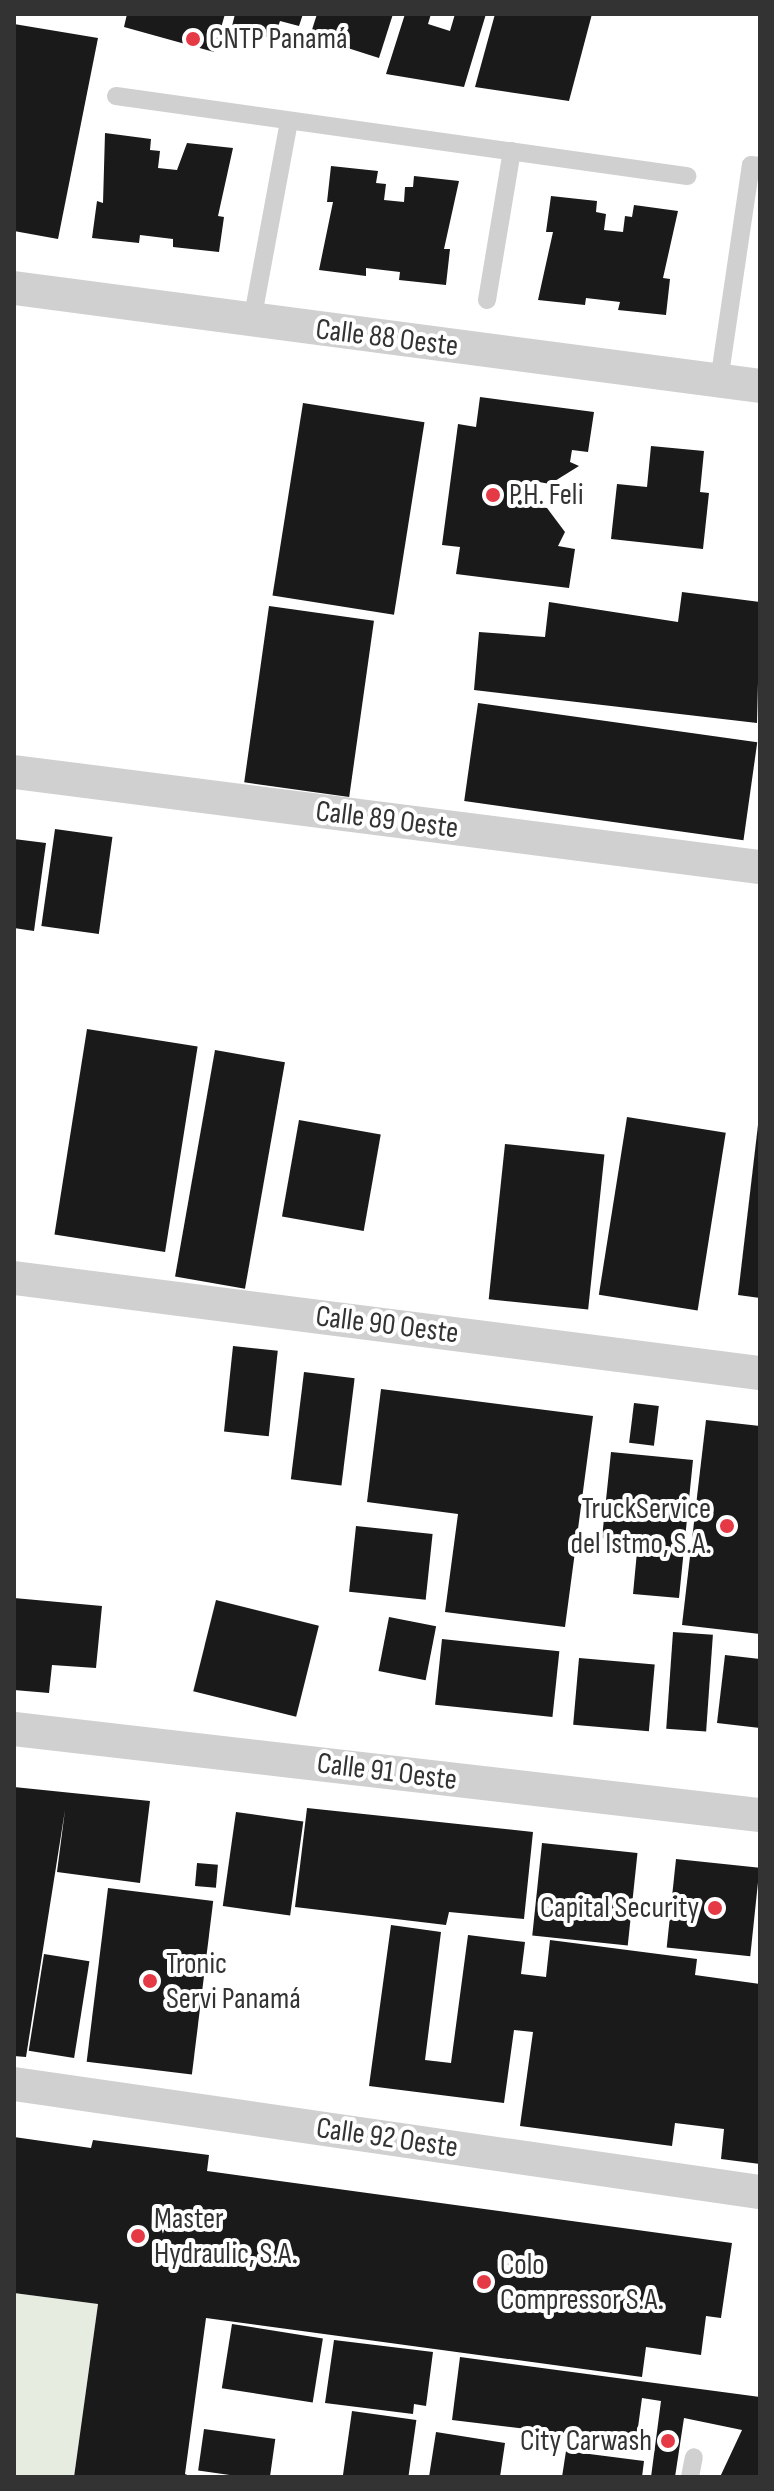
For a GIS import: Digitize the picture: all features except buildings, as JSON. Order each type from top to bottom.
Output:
[{"type":"street","name":"Calle 88 Oeste","points":[[14,288],[760,386]]},
{"type":"street","name":"Calle 89 Oeste","points":[[14,772],[760,867]]},
{"type":"street","name":"Calle 90 Oeste","points":[[14,1278],[760,1373]]},
{"type":"street","name":"Calle 91 Oeste","points":[[14,1729],[760,1815]]},
{"type":"street","name":"Calle 92 Oeste","points":[[14,2084],[760,2192]]},
{"type":"lane","points":[[116,96],[687,176]]},
{"type":"lane","points":[[252,321],[289,121]]},
{"type":"lane","points":[[487,300],[512,151]]},
{"type":"lane","points":[[719,381],[751,165],[760,166]]},
{"type":"lane","points":[[690,2477],[694,2457]]},
{"type":"shaded area","points":[[14,2293],[98,2304],[74,2477],[14,2477]]},
{"type":"place","name":"CNTP Panamá","points":[[193,39]]},
{"type":"place","name":"P.H. Feli","points":[[493,495]]},
{"type":"place","name":"TruckService del Istmo, S.A.","points":[[727,1526]]},
{"type":"place","name":"Capital Security","points":[[715,1908]]},
{"type":"place","name":"Tronic Servi Panamá","points":[[150,1981]]},
{"type":"place","name":"Master Hydraulic, S.A.","points":[[138,2236]]},
{"type":"place","name":"Colo Compressor S.A.","points":[[484,2282]]},
{"type":"place","name":"City Carwash","points":[[668,2441]]}]
